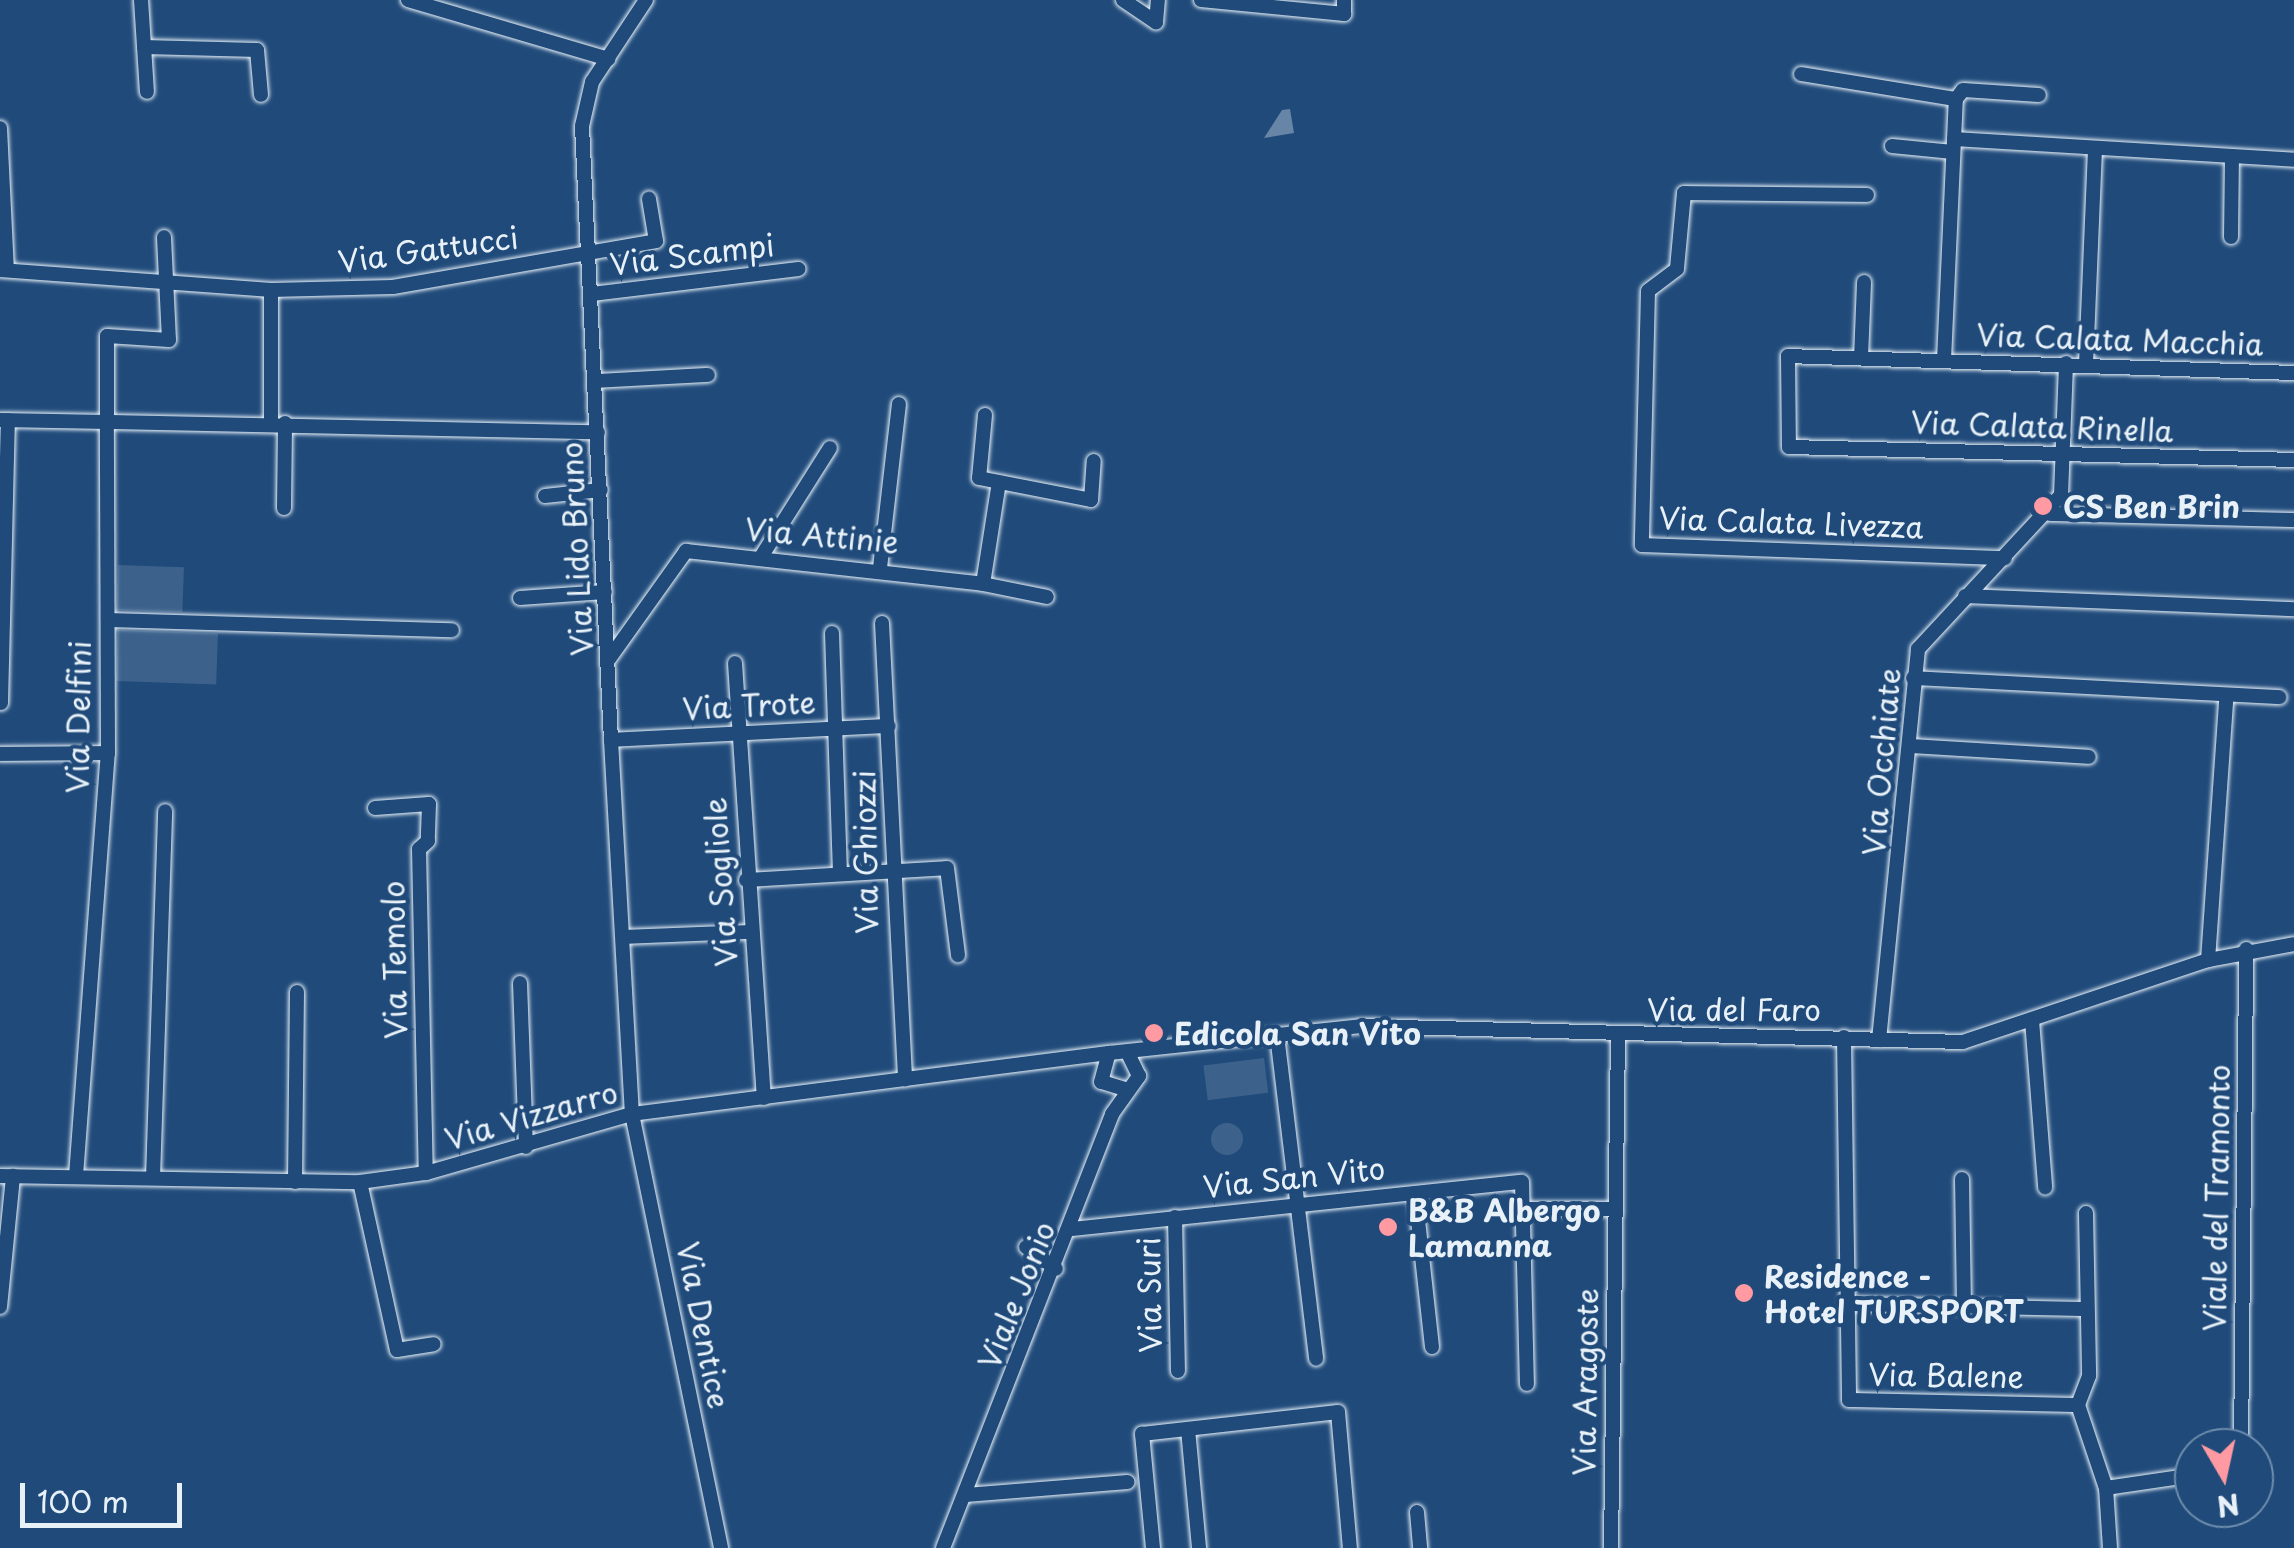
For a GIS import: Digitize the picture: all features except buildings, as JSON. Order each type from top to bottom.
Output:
[{"type":"street","points":[[141,0],[146,92]]},
{"type":"street","points":[[408,0],[608,60]]},
{"type":"street","name":"Via Lido Bruno","points":[[632,1114],[582,126],[592,82],[646,0]]},
{"type":"street","points":[[1123,0],[1156,22],[1158,0]]},
{"type":"street","points":[[1201,0],[1344,14],[1344,0]]},
{"type":"street","points":[[144,46],[258,50],[260,95]]},
{"type":"street","points":[[1801,74],[1956,99],[1963,90],[2039,95]]},
{"type":"street","name":"Via Calata Macchia","points":[[1944,360],[1956,99]]},
{"type":"street","points":[[0,128],[4,270]]},
{"type":"street","points":[[1892,146],[2095,150],[2294,160]]},
{"type":"street","points":[[2086,364],[2095,150]]},
{"type":"street","points":[[2232,159],[2232,237]]},
{"type":"street","name":"Via Calata Livezza","points":[[1867,196],[1684,193],[1677,269],[1648,291],[1642,545],[2005,558]]},
{"type":"street","name":"Via Gattucci","points":[[4,270],[271,290],[393,287],[656,241],[649,199]]},
{"type":"street","points":[[164,238],[167,283]]},
{"type":"street","name":"Via Scampi","points":[[592,294],[798,268]]},
{"type":"street","points":[[1862,358],[1864,282]]},
{"type":"street","name":"Via Delfini","points":[[76,1176],[108,753],[107,336],[169,340],[167,283]]},
{"type":"street","points":[[271,290],[284,508]]},
{"type":"street","name":"Via Calata Macchia","points":[[1789,447],[1788,356],[2294,373]]},
{"type":"street","points":[[2066,363],[2062,454],[2050,514],[2294,520]]},
{"type":"street","points":[[596,381],[708,375]]},
{"type":"street","points":[[880,568],[899,404]]},
{"type":"street","points":[[986,415],[979,478],[1091,500],[1094,461]]},
{"type":"street","points":[[0,703],[4,420],[278,422],[598,432]]},
{"type":"street","name":"Via Calata Rinella","points":[[1789,447],[2294,460]]},
{"type":"street","points":[[761,557],[830,448]]},
{"type":"street","points":[[983,584],[998,482]]},
{"type":"street","points":[[546,496],[600,490]]},
{"type":"street","name":"Via Occhiate","points":[[1879,1040],[1918,649],[1965,596],[2050,514]]},
{"type":"street","name":"Via Attinie","points":[[608,660],[686,551],[880,568],[1047,598]]},
{"type":"street","points":[[520,598],[606,592]]},
{"type":"street","points":[[1965,596],[2294,609]]},
{"type":"street","points":[[108,620],[452,630]]},
{"type":"street","name":"Via Ghiozzi","points":[[882,623],[905,1079]]},
{"type":"street","points":[[832,632],[840,874]]},
{"type":"street","name":"Via Sogliole","points":[[735,663],[746,880],[764,1098]]},
{"type":"street","points":[[1913,678],[2280,697]]},
{"type":"street","points":[[2208,960],[2226,702]]},
{"type":"street","name":"Via Trote","points":[[611,740],[889,726]]},
{"type":"street","points":[[1910,746],[2089,757]]},
{"type":"street","points":[[0,754],[108,753]]},
{"type":"street","name":"Via Temolo","points":[[375,808],[429,804],[428,841],[420,849],[426,1174]]},
{"type":"street","points":[[153,1178],[165,811]]},
{"type":"street","points":[[746,880],[947,868],[958,956]]},
{"type":"street","points":[[623,936],[750,932]]},
{"type":"street","name":"Via del Faro","points":[[1128,1052],[1361,1026],[1618,1037],[1976,1041],[2208,960],[2246,949],[2294,944]]},
{"type":"street","name":"Viale del Tramonto","points":[[2240,1428],[2246,949]]},
{"type":"street","points":[[520,983],[526,1147]]},
{"type":"street","points":[[295,1182],[297,992]]},
{"type":"street","points":[[2032,1020],[2045,1187]]},
{"type":"street","points":[[1277,1035],[1316,1358]]},
{"type":"street","name":"Via Aragoste","points":[[1611,1548],[1618,1037]]},
{"type":"street","name":"Via Balene","points":[[1844,1037],[1849,1400],[2078,1405]]},
{"type":"street","points":[[1109,1053],[1098,1070],[1108,1088],[1128,1090],[1140,1069],[1160,1050]]},
{"type":"street","points":[[1128,1052],[1140,1069]]},
{"type":"street","name":"Via Vizzarro","points":[[7,1176],[360,1182],[426,1174],[632,1114],[1128,1052]]},
{"type":"street","name":"Via Vizzarro","points":[[1075,1060],[1098,1070]]},
{"type":"street","name":"Viale Jonio","points":[[1108,1088],[1112,1114]]},
{"type":"street","name":"Viale Jonio","points":[[943,1548],[1072,1229],[1112,1114],[1128,1090]]},
{"type":"street","name":"Via Dentice","points":[[632,1114],[721,1548]]},
{"type":"street","points":[[0,1307],[7,1176]]},
{"type":"street","points":[[1962,1179],[1964,1306]]},
{"type":"street","points":[[360,1182],[397,1350],[434,1344]]},
{"type":"street","name":"Via San Vito","points":[[1072,1229],[1522,1182],[1527,1209]]},
{"type":"street","points":[[1415,1192],[1432,1347]]},
{"type":"street","points":[[1527,1384],[1527,1209],[1614,1209]]},
{"type":"street","points":[[2086,1213],[2089,1376],[2078,1405],[2106,1488],[2110,1548]]},
{"type":"street","name":"Via Suri","points":[[1175,1217],[1178,1372]]},
{"type":"street","points":[[1026,1247],[1056,1268]]},
{"type":"street","points":[[1846,1304],[2086,1309]]},
{"type":"street","points":[[1153,1548],[1142,1434],[1338,1412],[1350,1548]]},
{"type":"street","points":[[1188,1429],[1199,1548]]},
{"type":"street","points":[[2106,1488],[2174,1478]]},
{"type":"street","points":[[966,1495],[1127,1482]]},
{"type":"street","points":[[1417,1512],[1420,1548]]},
{"type":"shaded area","points":[[1290,109],[1294,133],[1264,138],[1282,110]]},
{"type":"shaded area","points":[[118,565],[184,567],[182,612],[116,610]]},
{"type":"shaded area","points":[[118,630],[218,633],[216,684],[116,681]]},
{"type":"shaded area","points":[[1264,1058],[1268,1093],[1208,1100],[1203,1065]]},
{"type":"shaded area","points":[[1227,1123],[1239,1127],[1243,1139],[1239,1151],[1227,1155],[1215,1151],[1211,1139],[1215,1127]]},
{"type":"place","name":"CS Ben Brin","points":[[2043,506]]},
{"type":"place","name":"Edicola San Vito","points":[[1154,1033]]},
{"type":"place","name":"B&B Albergo Lamanna","points":[[1388,1227]]},
{"type":"place","name":"Residence - Hotel TURSPORT","points":[[1744,1293]]}]
